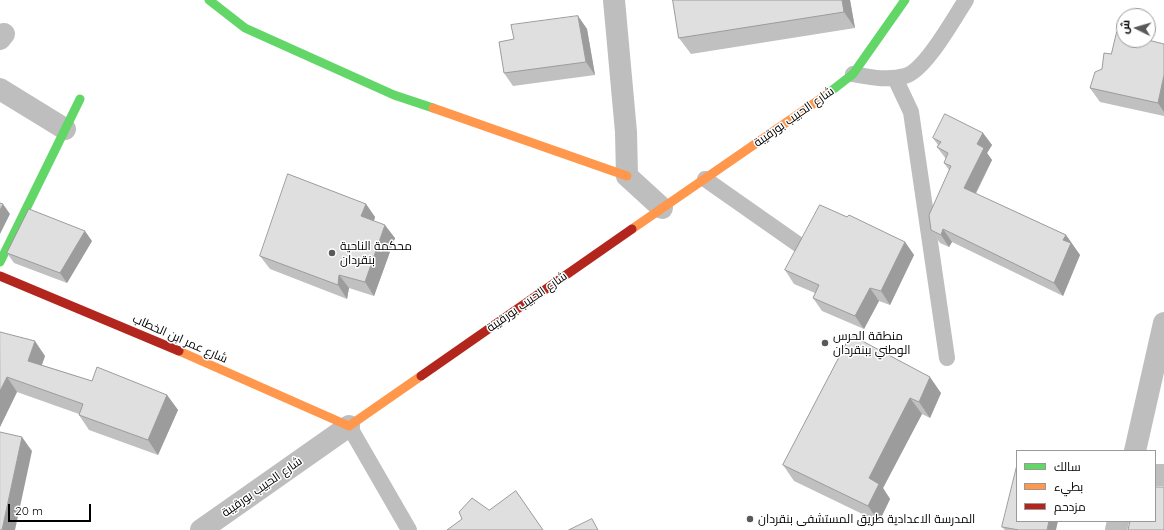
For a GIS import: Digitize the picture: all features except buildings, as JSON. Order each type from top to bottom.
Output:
[{"type":"main road","points":[[209,0],[245,28],[394,95],[627,176]]},
{"type":"main road","name":"شارع الحبيب بورقيبة","points":[[349,426],[662,208],[803,112],[853,74],[905,0]]},
{"type":"main road","points":[[0,262],[80,99]]},
{"type":"main road","name":"شارع عمر ابن الخطاب","points":[[0,276],[98,316],[349,426]]},
{"type":"street","points":[[614,0],[626,132],[627,176],[662,208]]},
{"type":"street","points":[[0,89],[65,129]]},
{"type":"street","points":[[1135,450],[1164,323]]},
{"type":"street","name":"شارع الحبيب بورقيبة","points":[[201,530],[349,426]]},
{"type":"lane","points":[[853,74],[876,78],[895,78],[907,76],[918,68],[928,56],[966,0]]},
{"type":"lane","points":[[895,78],[911,112],[947,358]]},
{"type":"lane","points":[[706,179],[802,247]]},
{"type":"lane","points":[[349,426],[409,530]]},
{"type":"traffic: fast","points":[[209,0],[245,28],[394,95],[433,108]]},
{"type":"traffic: fast","points":[[826,95],[853,74],[905,0]]},
{"type":"traffic: fast","points":[[0,262],[80,99]]},
{"type":"traffic: slow","points":[[632,229],[826,95]]},
{"type":"traffic: slow","points":[[433,108],[627,176]]},
{"type":"traffic: slow","points":[[179,351],[349,426],[421,376]]},
{"type":"traffic: jam","points":[[421,376],[632,229]]},
{"type":"traffic: jam","points":[[0,276],[179,351]]},
{"type":"place","name":"محكمة الناحية بنقردان","points":[[332,253]]},
{"type":"place","name":"منطقة الحرس الوطني ببنقردان","points":[[825,343]]},
{"type":"place","name":"المدرسة الاعدادية طريق المستشفى بنقردان","points":[[750,519]]}]
